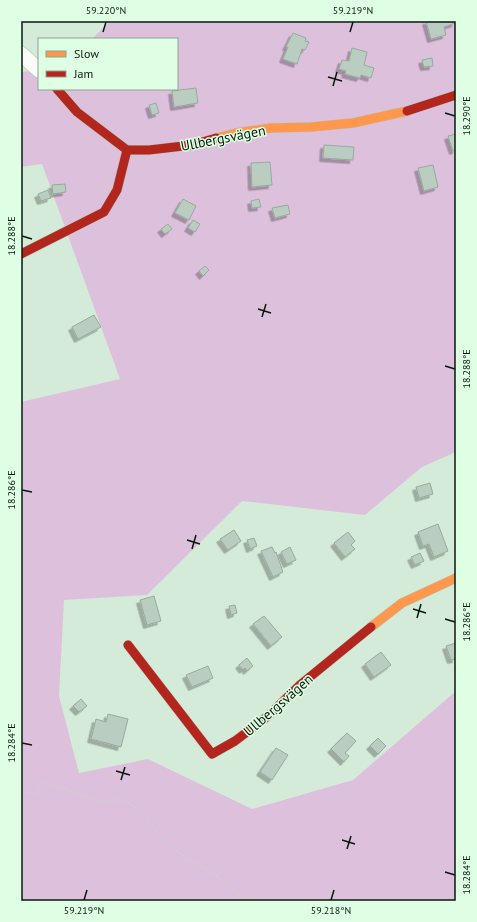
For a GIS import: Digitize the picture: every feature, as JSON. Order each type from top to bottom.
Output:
[{"type":"street","points":[[21,54],[38,69]]},
{"type":"street","points":[[21,254],[104,212],[117,190],[127,150],[77,112],[58,90]]},
{"type":"street","name":"Ullbergsvägen","points":[[127,150],[149,150],[192,145],[236,133],[271,128],[353,123],[406,110],[456,94]]},
{"type":"street","name":"Ullbergsvägen","points":[[128,645],[212,754],[235,741],[268,716],[300,685],[402,603],[456,578]]},
{"type":"path","points":[[21,794],[38,792],[41,781],[104,802],[123,799],[142,813],[161,838],[184,857],[215,874],[245,901]]},
{"type":"shaded area","points":[[110,21],[456,21],[456,452],[422,467],[365,515],[242,501],[147,595],[64,600],[59,696],[79,773],[148,759],[252,809],[353,780],[456,691],[456,901],[21,901],[21,402],[120,379],[42,164],[21,167],[21,72],[38,70],[38,90],[178,90],[178,38],[93,38]]},
{"type":"building","points":[[426,21],[455,21],[455,23],[444,27],[446,35],[431,39]]},
{"type":"building","points":[[293,33],[306,38],[305,41],[309,42],[305,50],[302,49],[297,64],[283,59],[288,47],[286,47]]},
{"type":"building","points":[[352,48],[367,52],[364,65],[374,68],[371,78],[361,75],[360,78],[345,74],[346,71],[339,69],[342,60],[349,61]]},
{"type":"building","points":[[432,58],[433,66],[424,67],[422,60]]},
{"type":"building","points":[[196,88],[198,103],[174,107],[172,91]]},
{"type":"building","points":[[156,103],[159,113],[152,115],[149,105]]},
{"type":"building","points":[[456,134],[456,150],[453,151],[448,136]]},
{"type":"building","points":[[324,145],[354,147],[353,160],[323,158]]},
{"type":"building","points":[[270,162],[272,185],[252,187],[251,163]]},
{"type":"building","points":[[433,165],[438,187],[424,191],[418,168]]},
{"type":"building","points":[[65,184],[66,192],[53,194],[52,185]]},
{"type":"building","points":[[48,190],[51,198],[41,201],[38,194]]},
{"type":"building","points":[[183,199],[196,206],[189,220],[175,213]]},
{"type":"building","points":[[259,199],[261,207],[252,208],[251,201]]},
{"type":"building","points":[[288,205],[290,214],[275,218],[272,208]]},
{"type":"building","points":[[193,220],[200,224],[195,232],[188,228]]},
{"type":"building","points":[[168,224],[172,229],[165,234],[161,229]]},
{"type":"building","points":[[205,266],[209,270],[203,276],[199,271]]},
{"type":"building","points":[[94,315],[101,327],[78,339],[72,327]]},
{"type":"building","points":[[430,483],[433,494],[419,498],[416,487]]},
{"type":"building","points":[[438,524],[448,551],[434,557],[429,544],[423,546],[418,532]]},
{"type":"building","points":[[234,530],[241,541],[228,550],[220,539]]},
{"type":"building","points":[[348,532],[355,541],[351,545],[355,549],[345,557],[334,543]]},
{"type":"building","points":[[254,538],[257,546],[250,549],[247,540]]},
{"type":"building","points":[[272,547],[275,553],[276,552],[283,572],[273,577],[261,551]]},
{"type":"building","points":[[290,547],[296,560],[287,564],[281,552]]},
{"type":"building","points":[[420,553],[424,561],[415,565],[411,557]]},
{"type":"building","points":[[154,596],[161,621],[147,625],[140,600]]},
{"type":"building","points":[[235,605],[237,613],[231,615],[229,606]]},
{"type":"building","points":[[264,616],[282,637],[271,646],[253,624]]},
{"type":"building","points":[[456,643],[456,659],[451,660],[446,646]]},
{"type":"building","points":[[381,652],[391,665],[374,677],[365,664]]},
{"type":"building","points":[[247,658],[253,666],[247,671],[245,668],[243,670],[239,665]]},
{"type":"building","points":[[208,666],[213,678],[192,687],[186,675]]},
{"type":"building","points":[[81,699],[87,706],[79,712],[73,706]]},
{"type":"building","points":[[108,714],[128,719],[121,747],[91,739],[96,719],[106,722]]},
{"type":"building","points":[[347,733],[356,741],[345,753],[349,756],[344,762],[331,749]]},
{"type":"building","points":[[378,738],[386,746],[378,754],[370,746]]},
{"type":"building","points":[[276,748],[288,755],[272,780],[260,772]]},
{"type":"traffic: slow","points":[[216,138],[236,133],[271,128],[311,127],[353,123],[407,111]]},
{"type":"traffic: slow","points":[[371,627],[402,603],[456,578]]},
{"type":"traffic: jam","points":[[58,90],[77,112],[127,150],[149,150],[192,145],[216,138]]},
{"type":"traffic: jam","points":[[407,111],[456,95]]},
{"type":"traffic: jam","points":[[21,254],[104,212],[117,190],[127,150]]},
{"type":"traffic: jam","points":[[128,645],[212,754],[235,741],[268,716],[300,685],[371,627]]}]
